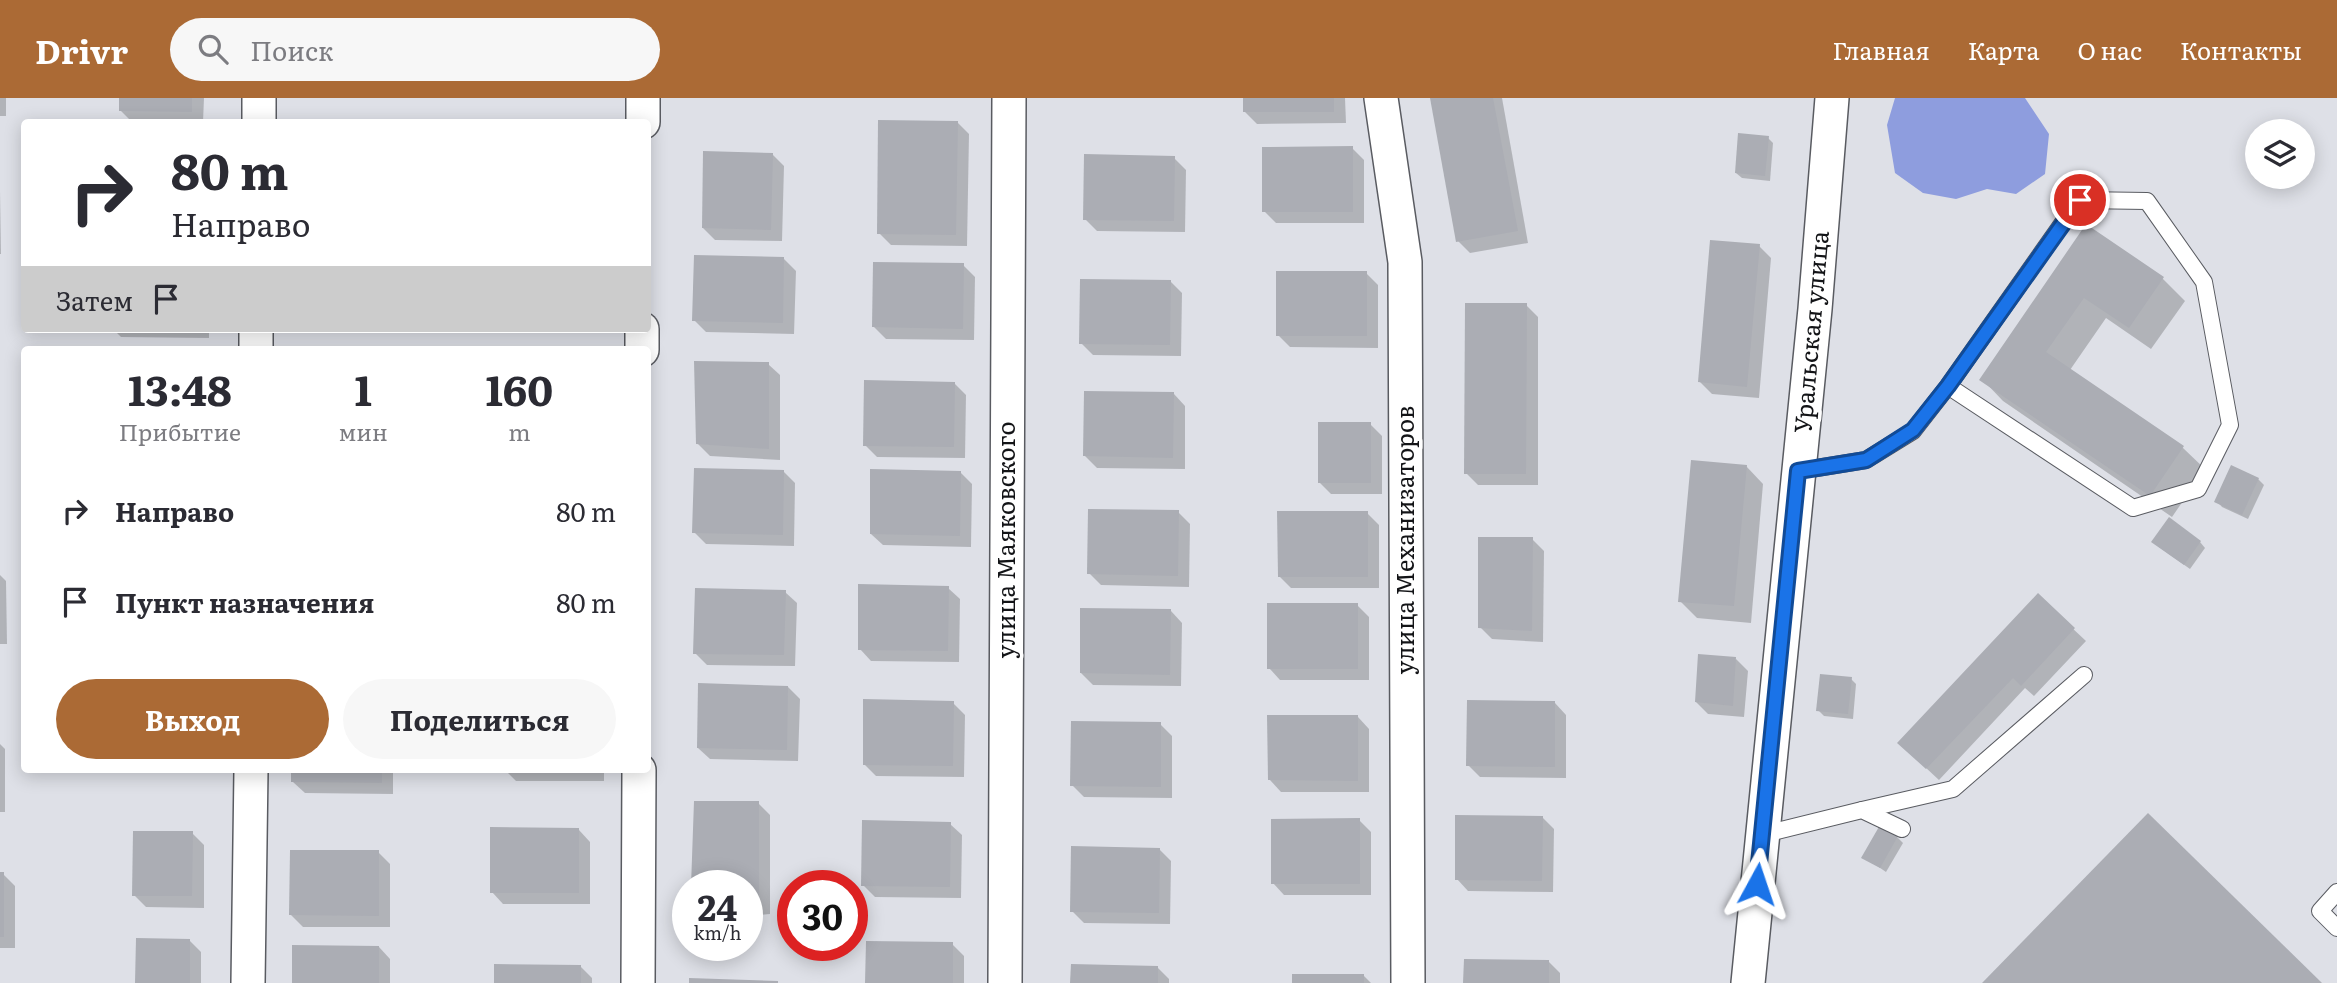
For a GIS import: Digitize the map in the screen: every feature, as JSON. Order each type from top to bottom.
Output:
[{"type":"street","points":[[259,98],[259,119]]},
{"type":"street","points":[[643,98],[643,119]]},
{"type":"street","name":"улица Маяковского","points":[[1005,983],[1009,98]]},
{"type":"street","name":"улица Механизаторов","points":[[1381,98],[1405,262],[1408,983]]},
{"type":"street","name":"Уральская улица","points":[[1748,983],[1815,309],[1832,98]]},
{"type":"street","points":[[248,983],[251,773]]},
{"type":"street","points":[[638,983],[639,773]]},
{"type":"lane","points":[[1798,471],[1866,460],[1913,430],[1948,386],[2080,200],[2147,201],[2204,282],[2230,425],[2198,489],[2133,508],[1948,386]]},
{"type":"lane","points":[[1761,835],[1953,789],[2084,675]]},
{"type":"lane","points":[[1862,810],[1902,829]]},
{"type":"lane","points":[[2337,892],[2320,911],[2337,928]]},
{"type":"water","points":[[1895,98],[2025,98],[2049,134],[2045,174],[2016,194],[1987,189],[1956,199],[1923,193],[1895,173],[1887,125]]},
{"type":"building","points":[[119,98],[192,98],[192,112],[119,111]]},
{"type":"building","points":[[1243,98],[1334,98],[1334,112],[1243,112]]},
{"type":"building","points":[[1430,98],[1493,98],[1518,231],[1456,242]]},
{"type":"building","points":[[878,120],[958,121],[956,235],[877,234]]},
{"type":"building","points":[[1738,133],[1769,136],[1765,176],[1735,173]]},
{"type":"building","points":[[1353,146],[1353,212],[1262,212],[1262,147]]},
{"type":"building","points":[[703,151],[773,153],[771,230],[702,228]]},
{"type":"building","points":[[1084,154],[1175,156],[1174,221],[1083,220]]},
{"type":"building","points":[[2086,224],[2164,277],[2129,328],[2084,298],[2046,352],[2184,446],[2150,496],[1979,380]]},
{"type":"building","points":[[1710,240],[1760,244],[1747,387],[1698,382]]},
{"type":"building","points":[[694,255],[784,257],[783,323],[692,321]]},
{"type":"building","points":[[873,262],[964,263],[963,329],[872,327]]},
{"type":"building","points":[[1276,271],[1367,271],[1367,336],[1276,336]]},
{"type":"building","points":[[1080,279],[1171,280],[1170,345],[1079,344]]},
{"type":"building","points":[[1465,303],[1527,303],[1526,474],[1464,474]]},
{"type":"building","points":[[694,361],[769,362],[769,449],[696,444]]},
{"type":"building","points":[[864,380],[955,382],[954,447],[863,446]]},
{"type":"building","points":[[1084,391],[1174,392],[1173,458],[1083,456]]},
{"type":"building","points":[[1318,422],[1371,422],[1371,483],[1318,483]]},
{"type":"building","points":[[1691,460],[1747,465],[1734,606],[1678,602]]},
{"type":"building","points":[[2231,465],[2259,478],[2242,515],[2214,502]]},
{"type":"building","points":[[694,468],[784,470],[783,535],[692,533]]},
{"type":"building","points":[[870,469],[961,471],[960,536],[870,534]]},
{"type":"building","points":[[1088,509],[1179,510],[1178,576],[1087,574]]},
{"type":"building","points":[[1277,511],[1368,511],[1368,577],[1278,577]]},
{"type":"building","points":[[2169,517],[2201,541],[2184,565],[2151,542]]},
{"type":"building","points":[[1478,537],[1533,537],[1532,631],[1478,628]]},
{"type":"building","points":[[858,584],[949,586],[948,651],[858,650]]},
{"type":"building","points":[[695,588],[786,590],[784,655],[693,654]]},
{"type":"building","points":[[2038,593],[2075,628],[2021,686],[2013,678],[1926,769],[1897,743]]},
{"type":"building","points":[[1267,603],[1358,603],[1358,669],[1267,669]]},
{"type":"building","points":[[1080,608],[1171,609],[1170,675],[1080,673]]},
{"type":"building","points":[[1698,654],[1736,657],[1733,706],[1695,702]]},
{"type":"building","points":[[1820,674],[1852,677],[1848,714],[1816,711]]},
{"type":"building","points":[[698,683],[788,686],[787,750],[697,748]]},
{"type":"building","points":[[863,699],[954,701],[953,766],[863,765]]},
{"type":"building","points":[[1467,700],[1555,701],[1555,767],[1466,766]]},
{"type":"building","points":[[1267,715],[1358,715],[1358,781],[1268,780]]},
{"type":"building","points":[[1071,721],[1161,722],[1161,787],[1070,786]]},
{"type":"building","points":[[291,773],[382,773],[382,783],[291,782]]},
{"type":"building","points":[[694,801],[759,801],[759,870],[692,870]]},
{"type":"building","points":[[2148,813],[2322,983],[1982,983]]},
{"type":"building","points":[[1455,815],[1543,816],[1542,881],[1455,880]]},
{"type":"building","points":[[1360,818],[1360,884],[1271,884],[1271,819]]},
{"type":"building","points":[[862,820],[951,822],[950,887],[868,886],[868,870],[861,870]]},
{"type":"building","points":[[1880,825],[1898,836],[1880,868],[1861,858]]},
{"type":"building","points":[[490,827],[579,828],[579,893],[490,893]]},
{"type":"building","points":[[133,831],[193,831],[192,896],[132,896]]},
{"type":"building","points":[[1071,846],[1160,848],[1159,913],[1070,912]]},
{"type":"building","points":[[290,850],[379,850],[379,916],[289,915]]},
{"type":"building","points":[[0,872],[4,872],[4,937],[0,937]]},
{"type":"building","points":[[136,938],[190,939],[190,983],[135,983]]},
{"type":"building","points":[[868,941],[953,942],[953,983],[865,983]]},
{"type":"building","points":[[292,945],[379,946],[379,983],[292,983]]},
{"type":"building","points":[[1464,959],[1549,960],[1549,983],[1463,983]]},
{"type":"building","points":[[494,964],[581,965],[581,983],[494,983]]},
{"type":"building","points":[[1071,964],[1158,966],[1158,983],[1070,983]]},
{"type":"building","points":[[1292,974],[1364,974],[1364,983],[1292,983]]},
{"type":"building","points":[[689,978],[778,981],[778,983],[689,983]]},
{"type":"route","points":[[1757,884],[1798,471],[1866,460],[1913,430],[1948,386],[2080,200]]}]
